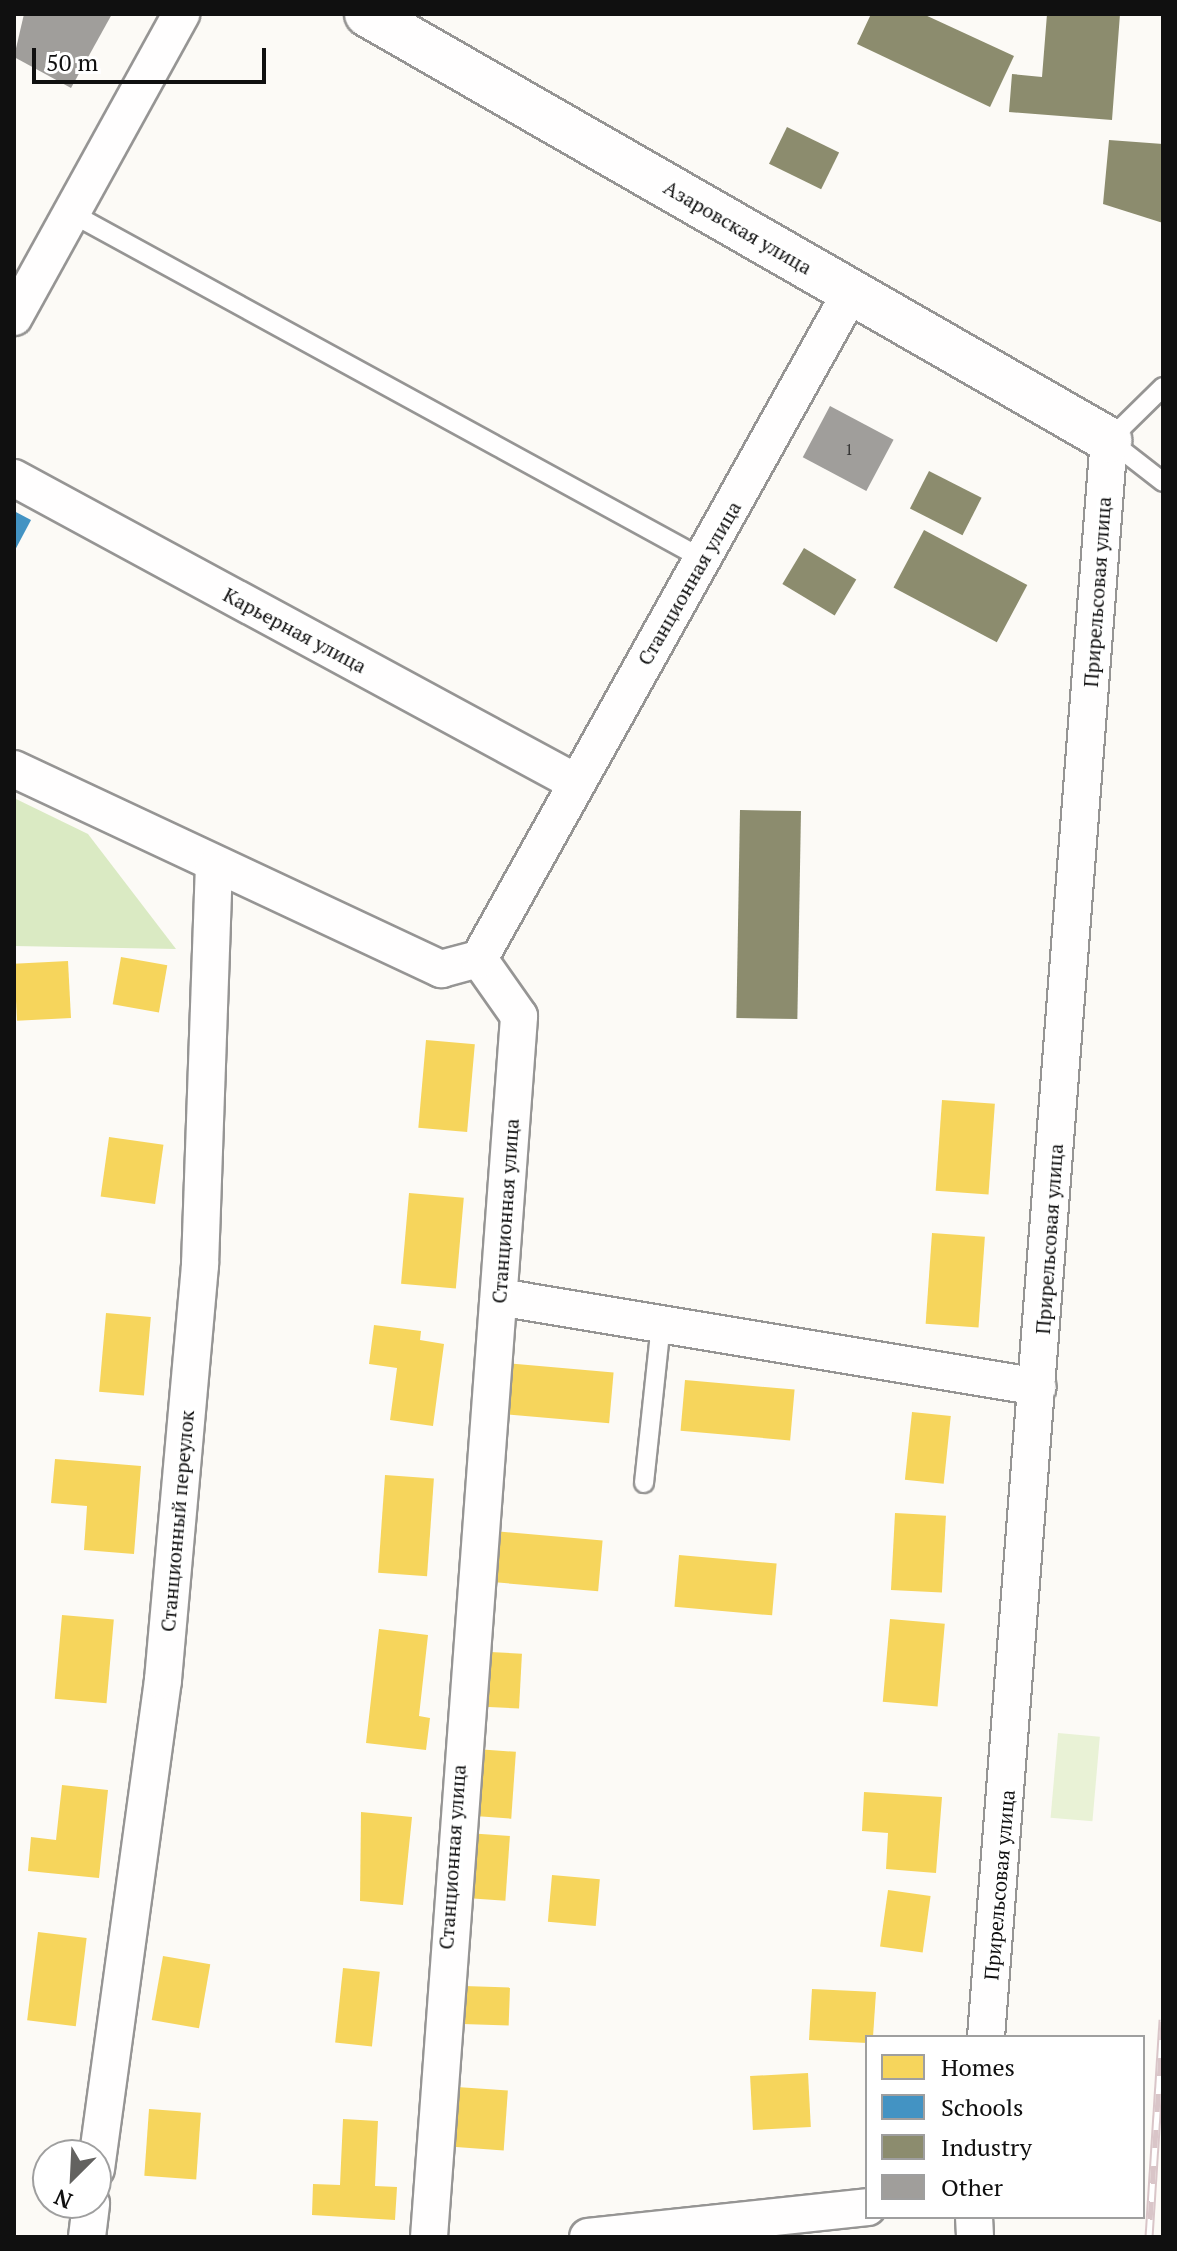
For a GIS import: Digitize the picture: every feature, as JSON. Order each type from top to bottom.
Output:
[{"type":"street","points":[[14,317],[181,14]]},
{"type":"street","name":"Азаровская улица","points":[[367,14],[1109,440]]},
{"type":"street","name":"Станционная улица","points":[[429,2237],[519,1016],[479,959],[851,292]]},
{"type":"street","name":"Прирельсовая улица","points":[[986,2035],[1109,440]]},
{"type":"street","name":"Карьерная улица","points":[[14,478],[575,782]]},
{"type":"street","points":[[14,769],[214,868],[441,969],[479,959]]},
{"type":"street","name":"Станционный переулок","points":[[100,2139],[163,1680],[200,1265],[214,868]]},
{"type":"street","points":[[499,1297],[1038,1387]]},
{"type":"street","points":[[588,2237],[865,2207]]},
{"type":"lane","points":[[71,213],[703,559]]},
{"type":"lane","points":[[1163,387],[1109,440],[1163,482]]},
{"type":"lane","points":[[644,1483],[661,1324]]},
{"type":"green space","points":[[14,798],[88,834],[176,949],[14,946]]},
{"type":"green space","points":[[1058,1733],[1100,1737],[1092,1821],[1051,1818]]},
{"type":"building: Homes","points":[[121,957],[167,965],[159,1012],[113,1004]]},
{"type":"building: Homes","points":[[68,961],[71,1018],[17,1021],[14,964]]},
{"type":"building: Homes","points":[[426,1040],[475,1044],[467,1132],[418,1128]]},
{"type":"building: Homes","points":[[942,1100],[995,1104],[989,1194],[936,1191]]},
{"type":"building: Homes","points":[[109,1137],[163,1145],[155,1204],[101,1196]]},
{"type":"building: Homes","points":[[409,1193],[464,1198],[456,1288],[401,1284]]},
{"type":"building: Homes","points":[[932,1233],[985,1237],[979,1327],[926,1324]]},
{"type":"building: Homes","points":[[106,1313],[151,1317],[144,1396],[99,1392]]},
{"type":"building: Homes","points":[[374,1325],[421,1331],[420,1340],[444,1344],[433,1426],[390,1420],[397,1368],[369,1364]]},
{"type":"building: Homes","points":[[505,1363],[614,1372],[609,1423],[501,1414]]},
{"type":"building: Homes","points":[[685,1380],[795,1390],[790,1440],[681,1431]]},
{"type":"building: Homes","points":[[912,1412],[951,1416],[944,1484],[905,1480]]},
{"type":"building: Homes","points":[[55,1459],[141,1466],[134,1554],[84,1550],[87,1506],[51,1503]]},
{"type":"building: Homes","points":[[385,1475],[434,1478],[427,1576],[378,1573]]},
{"type":"building: Homes","points":[[895,1513],[946,1516],[942,1593],[891,1590]]},
{"type":"building: Homes","points":[[494,1531],[603,1540],[598,1591],[490,1582]]},
{"type":"building: Homes","points":[[679,1555],[777,1564],[772,1615],[674,1607]]},
{"type":"building: Homes","points":[[62,1615],[114,1620],[106,1703],[55,1699]]},
{"type":"building: Homes","points":[[890,1619],[945,1624],[938,1706],[883,1702]]},
{"type":"building: Homes","points":[[379,1629],[428,1635],[419,1716],[430,1718],[426,1750],[366,1743]]},
{"type":"building: Homes","points":[[471,1651],[522,1654],[519,1709],[468,1706]]},
{"type":"building: Homes","points":[[476,1749],[516,1752],[511,1819],[471,1816]]},
{"type":"building: Homes","points":[[62,1785],[108,1790],[99,1878],[28,1871],[31,1837],[56,1840]]},
{"type":"building: Homes","points":[[864,1792],[942,1797],[936,1873],[886,1869],[888,1833],[862,1831]]},
{"type":"building: Homes","points":[[361,1812],[412,1817],[403,1905],[360,1901]]},
{"type":"building: Homes","points":[[467,1833],[510,1836],[505,1901],[462,1898]]},
{"type":"building: Homes","points":[[552,1875],[600,1879],[596,1926],[548,1922]]},
{"type":"building: Homes","points":[[888,1890],[931,1896],[923,1952],[880,1946]]},
{"type":"building: Homes","points":[[38,1932],[87,1938],[76,2026],[27,2020]]},
{"type":"building: Homes","points":[[163,1956],[210,1964],[199,2028],[152,2020]]},
{"type":"building: Homes","points":[[343,1968],[380,1972],[372,2046],[335,2043]]},
{"type":"building: Homes","points":[[464,1986],[510,1988],[509,2026],[463,2024]]},
{"type":"building: Homes","points":[[812,1989],[876,1992],[873,2035],[865,2035],[865,2043],[809,2040]]},
{"type":"building: Homes","points":[[808,2073],[811,2127],[753,2130],[750,2076]]},
{"type":"building: Homes","points":[[457,2087],[508,2091],[504,2150],[453,2147]]},
{"type":"building: Homes","points":[[149,2109],[201,2113],[196,2179],[144,2176]]},
{"type":"building: Homes","points":[[343,2119],[378,2121],[375,2186],[397,2187],[395,2220],[312,2215],[313,2184],[340,2185]]},
{"type":"building: Schools","points":[[14,511],[31,520],[14,552]]},
{"type":"building: Industry","points":[[871,14],[923,14],[1014,56],[990,107],[857,44]]},
{"type":"building: Industry","points":[[1047,14],[1120,14],[1112,120],[1009,112],[1012,74],[1042,77]]},
{"type":"building: Industry","points":[[787,127],[839,152],[821,189],[769,164]]},
{"type":"building: Industry","points":[[1109,140],[1163,144],[1163,223],[1103,204]]},
{"type":"building: Industry","points":[[929,471],[982,498],[963,535],[910,508]]},
{"type":"building: Industry","points":[[924,530],[1027,585],[997,642],[893,587]]},
{"type":"building: Industry","points":[[804,548],[856,579],[835,615],[782,584]]},
{"type":"building: Industry","points":[[740,810],[801,811],[797,1019],[736,1018]]},
{"type":"building: Other","points":[[24,14],[112,14],[71,88],[14,57]]},
{"type":"building: Other","points":[[830,406],[894,440],[866,491],[803,457]]},
{"type":"railway","points":[[1149,2237],[1163,2019]]}]
